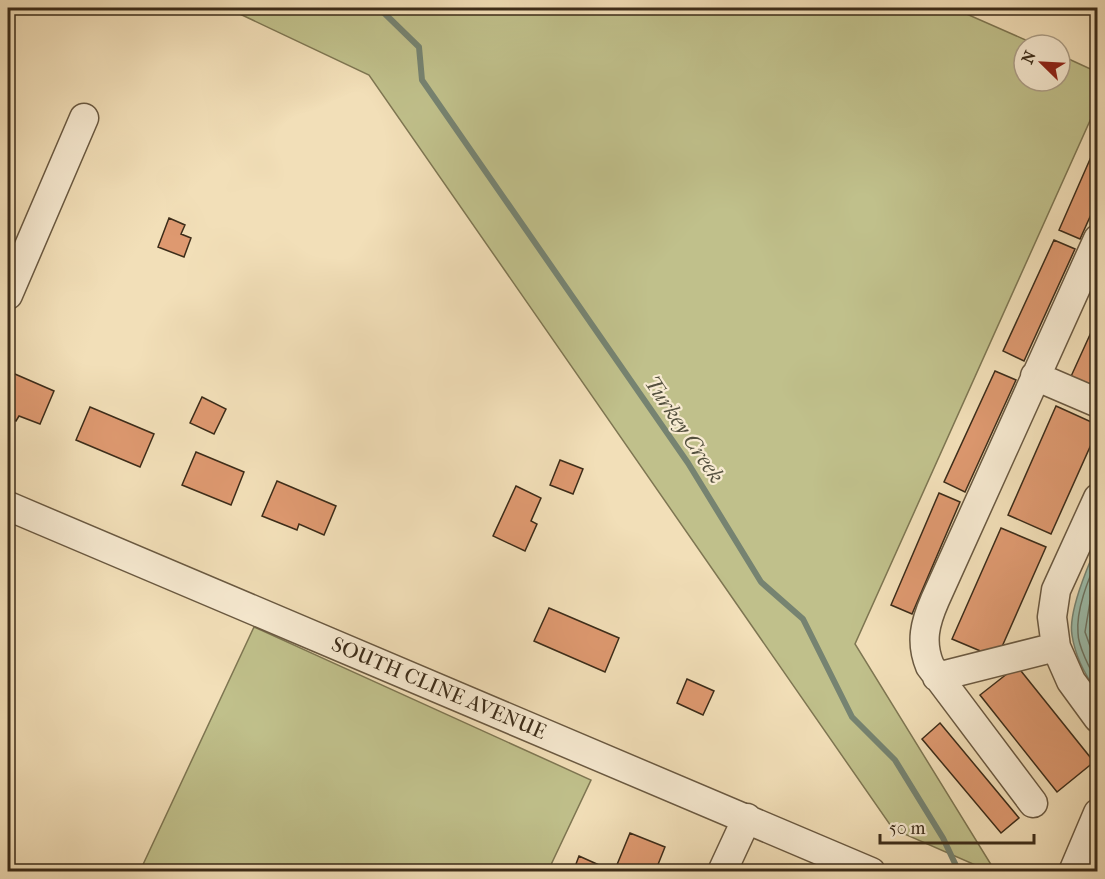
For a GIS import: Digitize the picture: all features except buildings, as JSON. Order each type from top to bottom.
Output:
[{"type":"street","points":[[8,295],[84,118]]},
{"type":"street","points":[[1033,803],[930,666],[925,654],[924,631],[927,618],[1098,238]]},
{"type":"street","points":[[1035,376],[1098,403]]},
{"type":"street","points":[[1098,498],[1056,590],[1052,617],[1056,647],[1071,681],[1098,718]]},
{"type":"street","name":"SOUTH CLINE AVENUE","points":[[8,506],[871,872]]},
{"type":"street","points":[[937,677],[1056,647]]},
{"type":"street","points":[[1072,872],[1098,813]]},
{"type":"street","points":[[723,872],[747,818]]},
{"type":"green space","points":[[227,8],[953,8],[1012,34],[1012,93],[1072,93],[1072,61],[1097,72],[1097,105],[855,644],[995,871],[989,871],[893,829],[369,75]]},
{"type":"green space","points":[[254,627],[591,780],[548,871],[140,871]]},
{"type":"water","points":[[1097,545],[1097,691],[1078,657],[1073,642],[1072,625],[1080,589]]},
{"type":"waterway","name":"Turkey Creek","points":[[379,8],[419,47],[422,80],[688,463],[761,582],[803,619],[852,717],[895,760],[943,838],[959,872]]}]
